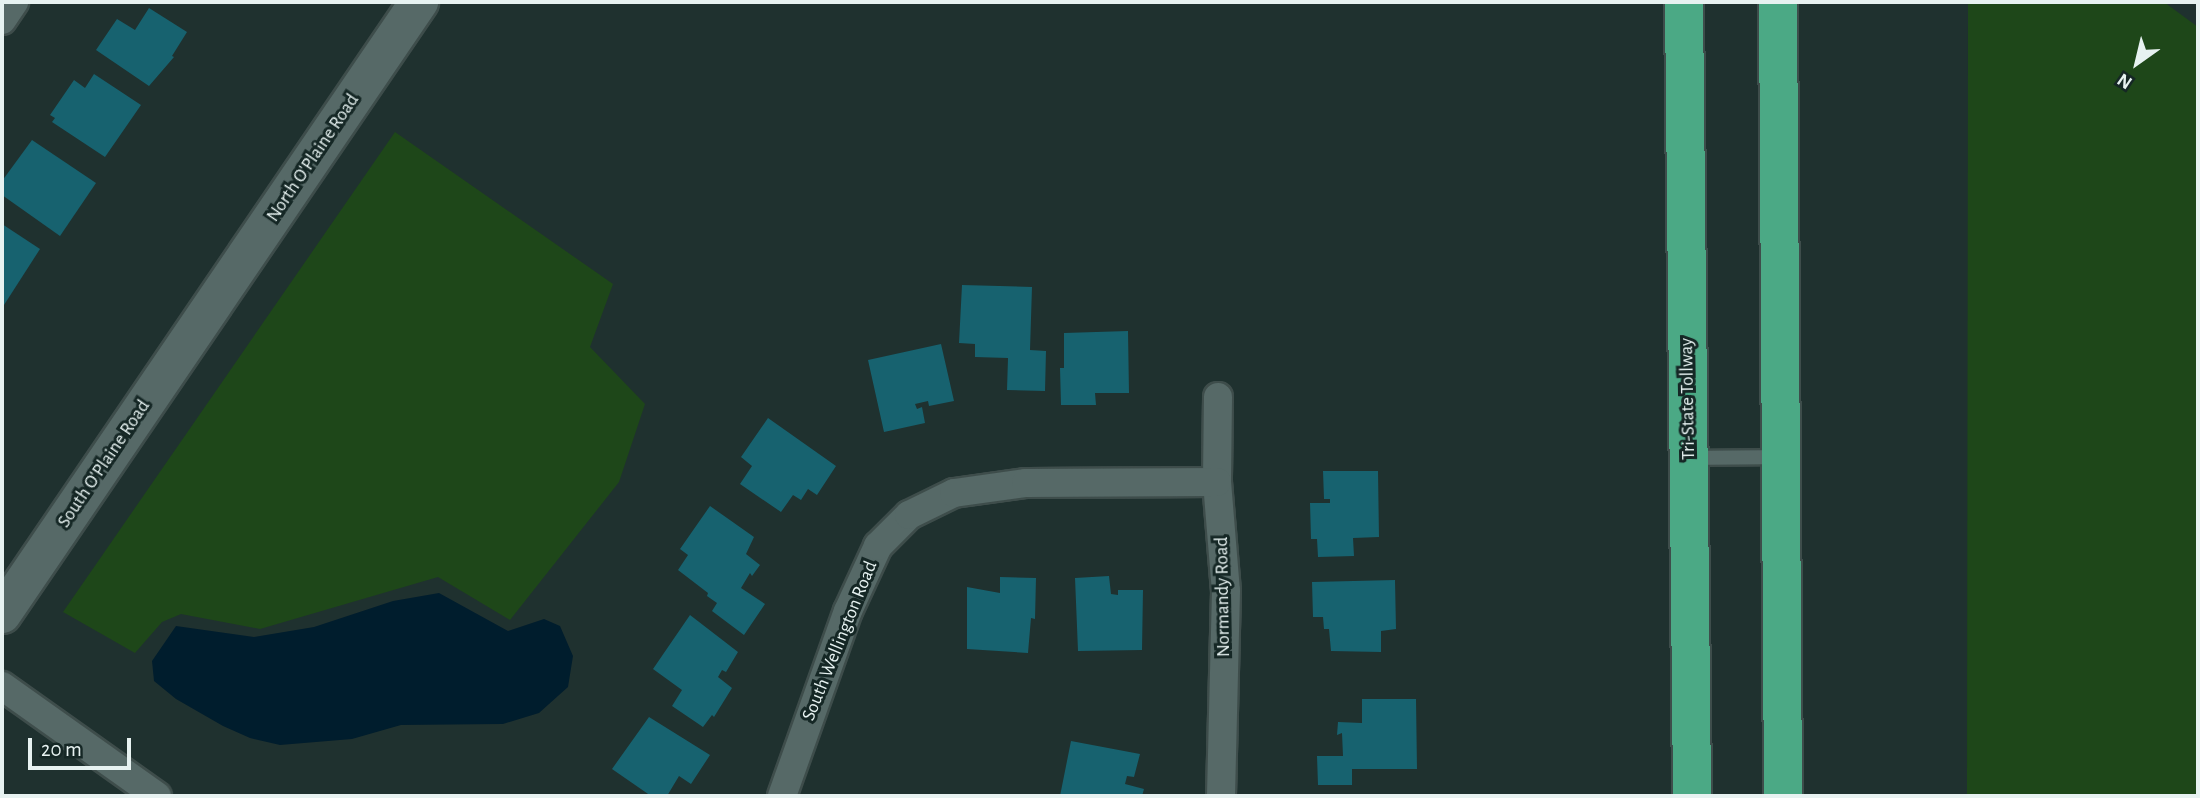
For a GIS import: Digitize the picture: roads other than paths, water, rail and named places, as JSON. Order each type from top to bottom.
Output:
[{"type":"highway","name":"Tri-State Tollway","points":[[1684,2],[1692,796]]},
{"type":"highway","points":[[1778,2],[1783,796]]},
{"type":"main road","name":"North O'Plaine Road","points":[[206,314],[419,2]]},
{"type":"main road","name":"South O'Plaine Road","points":[[2,614],[206,314]]},
{"type":"street","points":[[2,20],[14,2]]},
{"type":"street","name":"Normandy Road","points":[[1218,397],[1217,482],[1226,591],[1221,796]]},
{"type":"street","name":"South Wellington Road","points":[[782,796],[848,611],[878,546],[909,515],[954,493],[1026,483],[1217,482]]},
{"type":"street","points":[[2,686],[158,796]]},
{"type":"lane","points":[[1688,458],[1781,457]]},
{"type":"water","points":[[439,593],[508,631],[544,619],[560,626],[573,656],[568,687],[539,713],[503,724],[401,725],[352,739],[280,745],[250,738],[223,726],[176,699],[154,681],[152,661],[176,626],[254,637],[314,627],[393,601]]}]
